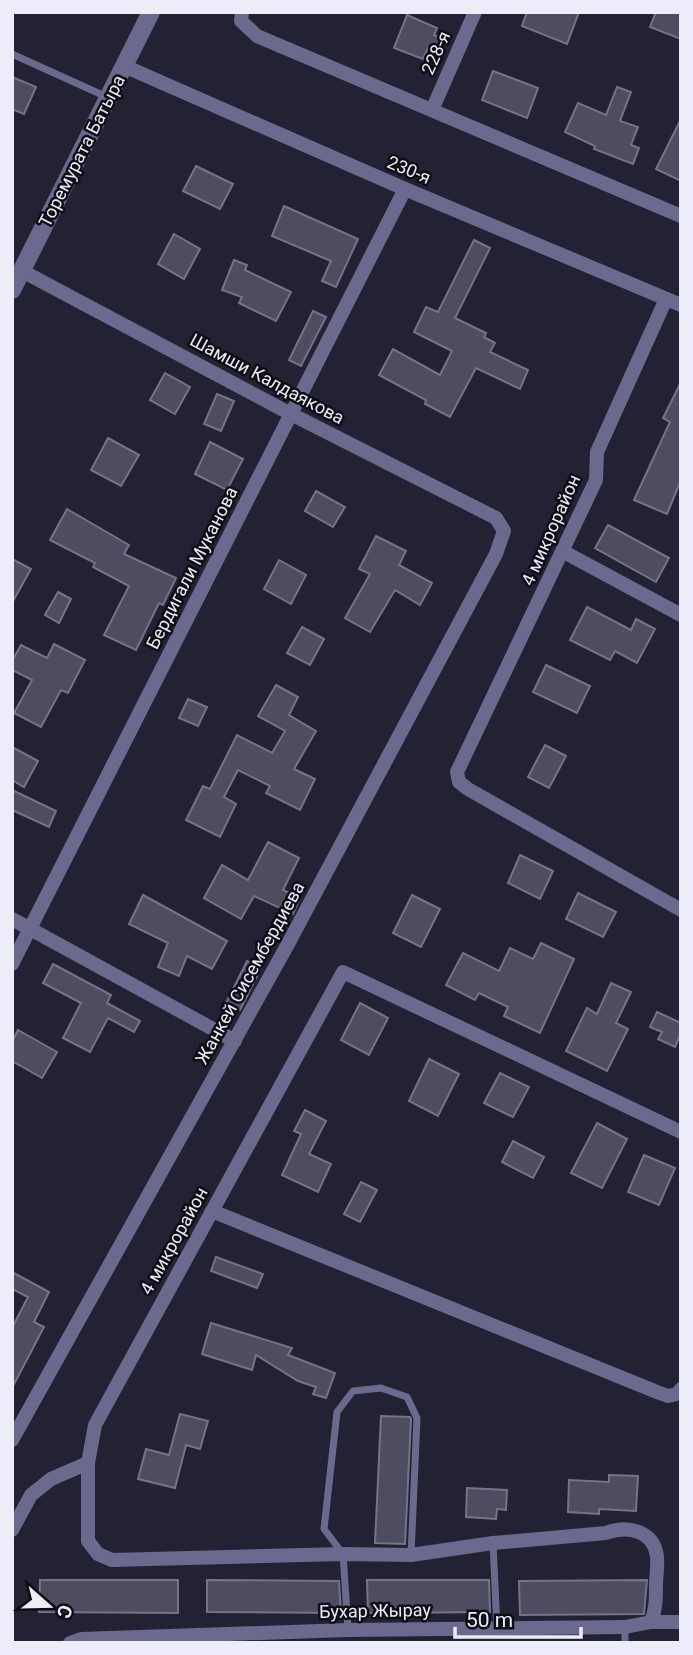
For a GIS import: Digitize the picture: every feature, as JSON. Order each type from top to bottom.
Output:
[{"type":"street","name":"Торемурата Батыра","points":[[12,290],[151,12]]},
{"type":"street","name":"228-я","points":[[432,110],[475,12]]},
{"type":"street","points":[[242,17],[257,36],[681,216]]},
{"type":"street","name":"230-я","points":[[124,66],[405,189],[681,305]]},
{"type":"street","name":"Бердигали Муканова","points":[[12,964],[405,189]]},
{"type":"street","name":"Шамши Калдаякова","points":[[22,271],[496,519]]},
{"type":"street","name":"4 микрорайон","points":[[666,299],[597,452],[596,480],[457,772],[459,782],[468,789],[681,910]]},
{"type":"street","name":"Жанкей Сисембердиева","points":[[12,1440],[235,1041],[496,554],[504,531],[496,519]]},
{"type":"street","points":[[564,552],[681,615]]},
{"type":"street","points":[[12,919],[235,1041]]},
{"type":"street","name":"4 микрорайон","points":[[343,1554],[112,1560],[98,1554],[88,1541],[88,1463],[95,1425],[342,972],[681,1132]]},
{"type":"street","points":[[212,1211],[657,1392],[668,1396],[677,1394],[681,1388]]},
{"type":"street","points":[[12,1530],[31,1495],[51,1479],[88,1463]]},
{"type":"street","points":[[343,1554],[411,1555],[493,1543],[606,1533],[620,1528],[635,1530],[647,1537],[657,1554],[655,1612],[651,1622]]},
{"type":"street","name":"Бухар Жырау","points":[[70,1643],[81,1639],[348,1630],[625,1627],[651,1622],[681,1622]]},
{"type":"lane","points":[[12,54],[108,97]]},
{"type":"lane","points":[[348,1630],[343,1554],[324,1529],[337,1412],[353,1391],[381,1388],[407,1397],[417,1418],[411,1555]]},
{"type":"lane","points":[[493,1543],[497,1629]]},
{"type":"lane","points":[[625,1627],[625,1643]]},
{"type":"building","points":[[527,12],[579,12],[567,44],[522,26]]},
{"type":"building","points":[[656,12],[681,12],[681,39],[650,27]]},
{"type":"building","points":[[407,15],[437,28],[434,35],[443,39],[437,52],[428,48],[423,59],[394,48]]},
{"type":"building","points":[[493,71],[538,88],[527,118],[482,100]]},
{"type":"building","points":[[12,77],[36,87],[24,114],[12,109]]},
{"type":"building","points":[[617,87],[631,92],[620,121],[638,127],[631,145],[639,148],[633,164],[594,149],[595,146],[565,132],[578,103],[606,115]]},
{"type":"building","points":[[681,119],[681,181],[656,169]]},
{"type":"building","points":[[196,166],[233,184],[220,209],[183,191]]},
{"type":"building","points":[[284,206],[358,239],[336,287],[322,281],[331,261],[272,236]]},
{"type":"building","points":[[174,234],[200,249],[184,279],[158,264]]},
{"type":"building","points":[[474,240],[490,248],[455,318],[486,333],[484,337],[495,343],[490,352],[528,370],[520,389],[476,368],[450,417],[425,404],[426,400],[379,375],[393,349],[440,375],[452,351],[414,332],[426,307],[438,312]]},
{"type":"building","points":[[234,260],[247,265],[245,270],[291,292],[276,321],[239,303],[242,297],[222,290]]},
{"type":"building","points":[[313,311],[326,317],[301,366],[289,360]]},
{"type":"building","points":[[165,373],[190,387],[175,414],[150,400]]},
{"type":"building","points":[[681,382],[681,480],[667,514],[634,500],[670,422],[663,418]]},
{"type":"building","points":[[217,394],[234,401],[221,431],[204,424]]},
{"type":"building","points":[[108,438],[139,455],[121,486],[91,470]]},
{"type":"building","points":[[210,442],[243,459],[227,490],[195,474]]},
{"type":"building","points":[[316,491],[345,507],[333,527],[305,511]]},
{"type":"building","points":[[67,509],[129,545],[124,554],[176,578],[163,605],[159,603],[136,650],[104,635],[129,586],[93,567],[95,563],[50,540]]},
{"type":"building","points":[[608,525],[669,558],[656,582],[595,548]]},
{"type":"building","points":[[376,536],[406,551],[399,565],[432,583],[420,605],[395,590],[370,632],[345,618],[370,574],[359,569]]},
{"type":"building","points":[[12,559],[31,569],[12,603]]},
{"type":"building","points":[[279,560],[306,575],[291,604],[264,589]]},
{"type":"building","points":[[58,592],[71,599],[59,623],[45,615]]},
{"type":"building","points":[[587,607],[631,630],[636,619],[655,629],[637,663],[615,651],[610,660],[570,640]]},
{"type":"building","points":[[302,627],[324,639],[310,665],[287,653]]},
{"type":"building","points":[[54,644],[85,660],[68,693],[61,690],[41,727],[14,713],[32,680],[12,670],[12,661],[21,645],[47,658]]},
{"type":"building","points":[[546,665],[590,686],[577,713],[533,692]]},
{"type":"building","points":[[276,685],[298,697],[289,715],[316,731],[294,769],[315,779],[300,810],[266,793],[270,786],[238,770],[224,797],[236,804],[220,837],[186,820],[203,786],[210,789],[237,735],[272,753],[285,731],[258,716]]},
{"type":"building","points":[[188,699],[207,707],[198,726],[179,718]]},
{"type":"building","points":[[545,745],[566,756],[549,788],[528,777]]},
{"type":"building","points":[[12,747],[38,761],[24,787],[12,780]]},
{"type":"building","points":[[12,790],[56,811],[49,827],[12,810]]},
{"type":"building","points":[[268,842],[299,858],[283,890],[300,898],[293,914],[254,896],[241,919],[204,898],[222,865],[248,880]]},
{"type":"building","points":[[520,855],[553,871],[540,899],[508,883]]},
{"type":"building","points":[[578,893],[616,912],[603,937],[566,919]]},
{"type":"building","points":[[143,895],[227,941],[212,969],[187,956],[179,976],[158,967],[168,943],[129,924]]},
{"type":"building","points":[[412,895],[440,909],[421,947],[393,933]]},
{"type":"building","points":[[541,943],[574,959],[540,1033],[504,1016],[508,1007],[479,993],[475,1000],[446,985],[463,953],[499,971],[510,948],[533,959]]},
{"type":"building","points":[[247,961],[261,968],[240,1010],[226,1003]]},
{"type":"building","points":[[53,964],[111,995],[107,1003],[140,1021],[134,1032],[108,1018],[90,1052],[63,1038],[81,1003],[43,983]]},
{"type":"building","points":[[611,983],[631,992],[616,1023],[628,1029],[607,1071],[566,1051],[587,1008],[597,1014]]},
{"type":"building","points":[[360,1003],[388,1018],[369,1055],[341,1040]]},
{"type":"building","points":[[657,1012],[681,1023],[681,1033],[675,1047],[658,1039],[662,1032],[650,1027]]},
{"type":"building","points":[[18,1030],[57,1052],[42,1078],[12,1061],[12,1042]]},
{"type":"building","points":[[429,1059],[459,1074],[438,1116],[409,1101]]},
{"type":"building","points":[[500,1073],[529,1087],[513,1117],[484,1103]]},
{"type":"building","points":[[305,1110],[326,1121],[309,1154],[331,1164],[318,1192],[282,1175],[301,1134],[294,1131]]},
{"type":"building","points":[[597,1123],[627,1139],[602,1188],[571,1173]]},
{"type":"building","points":[[513,1141],[544,1157],[533,1178],[502,1162]]},
{"type":"building","points":[[644,1155],[675,1168],[659,1205],[628,1192]]},
{"type":"building","points":[[361,1182],[377,1190],[360,1222],[344,1214]]},
{"type":"building","points":[[216,1257],[263,1274],[257,1288],[211,1271]]},
{"type":"building","points":[[12,1272],[49,1292],[34,1322],[44,1327],[12,1388],[12,1328],[28,1297],[12,1289]]},
{"type":"building","points":[[211,1323],[292,1348],[288,1355],[335,1373],[326,1398],[313,1394],[316,1387],[298,1381],[256,1355],[252,1370],[202,1354]]},
{"type":"building","points":[[180,1414],[208,1421],[200,1449],[186,1445],[175,1488],[138,1479],[146,1449],[169,1455]]},
{"type":"building","points":[[381,1416],[411,1419],[405,1544],[375,1543]]},
{"type":"building","points":[[609,1475],[638,1476],[636,1511],[599,1509],[599,1514],[568,1512],[569,1480],[609,1482]]},
{"type":"building","points":[[467,1488],[507,1490],[506,1510],[497,1509],[496,1519],[466,1517]]},
{"type":"building","points":[[40,1580],[178,1580],[178,1613],[39,1612]]},
{"type":"building","points":[[207,1580],[339,1581],[341,1613],[207,1612]]},
{"type":"building","points":[[367,1580],[489,1580],[490,1612],[368,1613]]},
{"type":"building","points":[[647,1580],[644,1614],[520,1615],[519,1581]]}]
